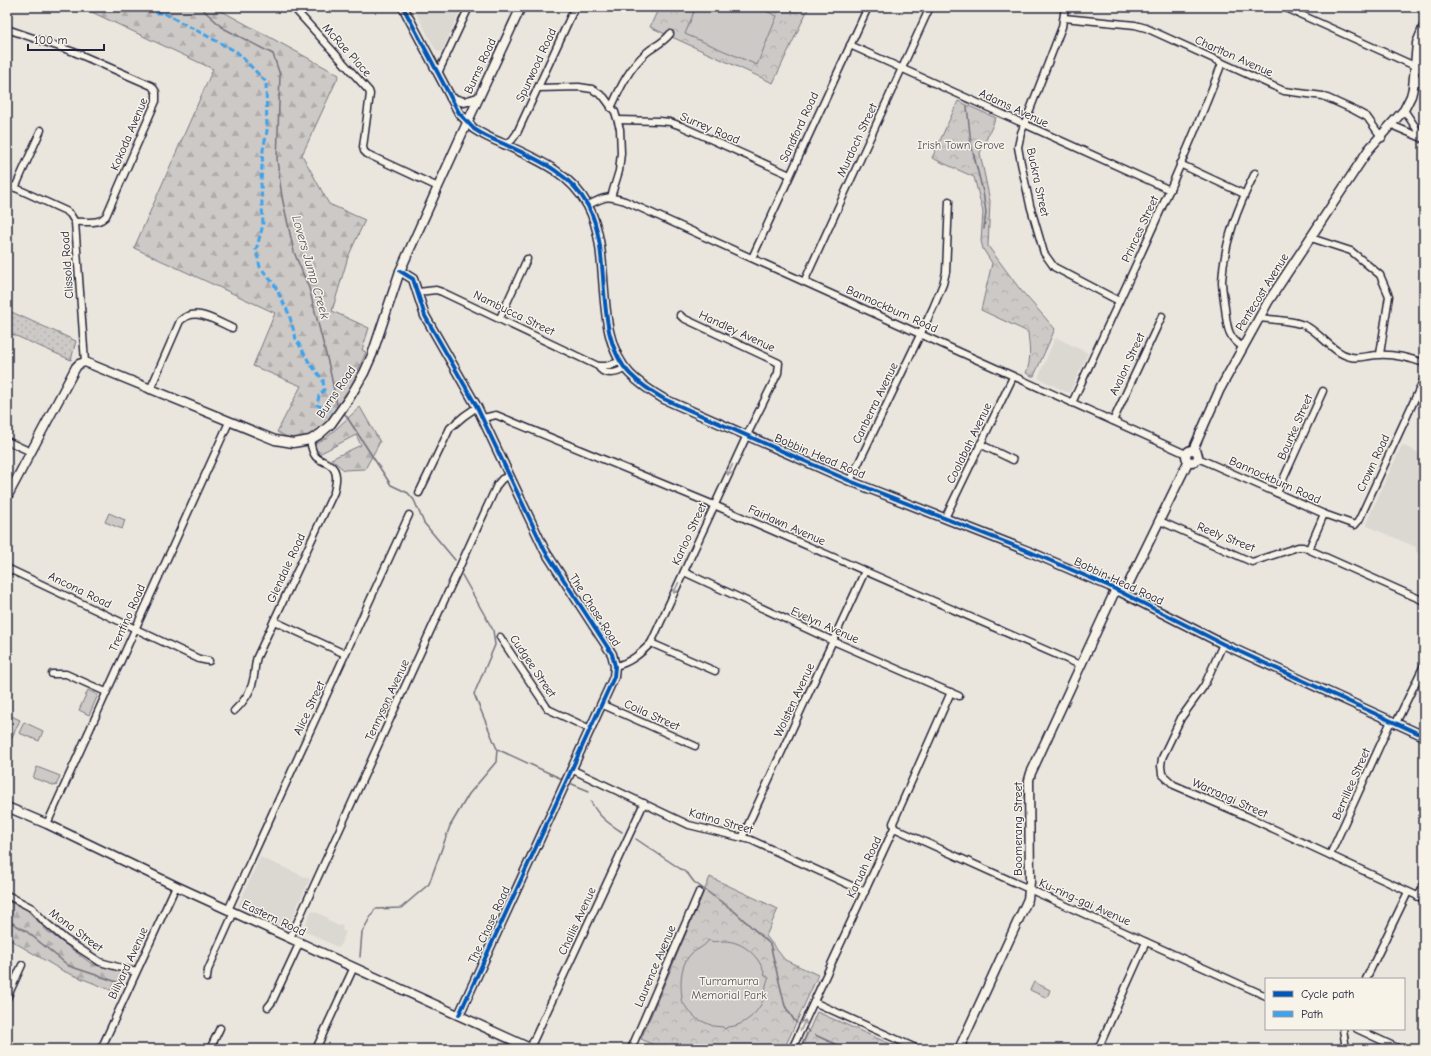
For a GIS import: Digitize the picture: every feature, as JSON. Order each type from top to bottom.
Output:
[{"type":"main road","name":"Bobbin Head Road","points":[[403,7],[459,113],[467,122],[478,131],[504,145],[544,163],[561,173],[577,189],[588,205],[596,224],[599,238],[610,332],[622,365],[638,381],[664,399],[850,481],[1028,551],[1116,589],[1223,644],[1424,736]]},
{"type":"main road","name":"Burns Road","points":[[86,362],[150,390],[275,440],[293,443],[310,440],[320,434],[331,424],[350,397],[364,373],[372,355],[400,271],[521,7]]},
{"type":"main road","name":"Pentecost Avenue","points":[[1382,137],[1396,127],[1414,97],[1421,78],[1419,68],[1419,39],[1424,26]]},
{"type":"main road","name":"Pentecost Avenue","points":[[1190,452],[1220,389],[1259,318],[1366,155],[1406,111],[1419,68]]},
{"type":"main road","points":[[451,98],[464,102],[478,98]]},
{"type":"main road","name":"The Chase Road","points":[[400,271],[413,279],[425,316],[483,418],[545,551],[612,654],[616,666],[614,677],[459,1016]]},
{"type":"main road","points":[[7,497],[76,367],[79,364],[86,362]]},
{"type":"main road","points":[[1124,593],[1188,462],[1186,458],[1190,452],[1198,454],[1198,458],[1193,463],[1188,462]]},
{"type":"main road","name":"Boomerang Street","points":[[959,1049],[1028,899],[1030,889],[1029,780],[1031,773],[1116,589]]},
{"type":"main road","name":"Eastern Road","points":[[7,807],[47,824],[176,886],[459,1016],[515,1045],[531,1049]]},
{"type":"street","name":"McRae Place","points":[[293,7],[369,91],[370,94],[362,147],[364,151],[367,154],[438,187]]},
{"type":"street","points":[[438,73],[469,7]]},
{"type":"street","name":"Spurwood Road","points":[[504,145],[512,140],[517,133],[575,7]]},
{"type":"street","name":"Sandford Road","points":[[752,258],[868,7]]},
{"type":"street","name":"Murdoch Street","points":[[804,282],[930,7]]},
{"type":"street","name":"Buckra Street","points":[[1065,7],[1062,27],[1024,125],[1018,147],[1030,204],[1044,253],[1054,267],[1119,300]]},
{"type":"street","points":[[1284,7],[1419,68]]},
{"type":"street","name":"Charlton Avenue","points":[[1064,18],[1140,26],[1284,91],[1323,96],[1364,115],[1382,137]]},
{"type":"street","name":"Kokoda Avenue","points":[[7,29],[74,52],[152,86],[156,92],[156,101],[106,216],[100,221],[92,223],[75,222]]},
{"type":"street","points":[[611,108],[622,84],[635,63],[663,42],[670,34]]},
{"type":"street","name":"Adams Avenue","points":[[850,45],[1170,190]]},
{"type":"street","name":"Princes Street","points":[[1072,403],[1170,190],[1180,164],[1197,128],[1222,63]]},
{"type":"street","points":[[538,88],[579,88],[592,90],[604,97],[615,112],[621,139],[619,170],[611,197],[607,197],[588,205]]},
{"type":"street","points":[[1406,111],[1423,139]]},
{"type":"street","name":"Surrey Road","points":[[618,120],[670,122],[790,175]]},
{"type":"street","points":[[1396,127],[1423,139]]},
{"type":"street","points":[[15,188],[42,130]]},
{"type":"street","name":"Spurwood Road","points":[[517,133],[516,142],[518,151]]},
{"type":"street","points":[[1180,164],[1244,194]]},
{"type":"street","points":[[1243,347],[1236,343],[1229,332],[1222,282],[1228,239],[1244,194],[1255,173]]},
{"type":"street","name":"Clissold Road","points":[[7,184],[66,211],[75,222],[86,362]]},
{"type":"street","name":"Bannockburn Road","points":[[611,197],[625,201],[1072,403],[1190,452]]},
{"type":"street","name":"Canberra Avenue","points":[[850,481],[940,290],[946,272],[949,201]]},
{"type":"street","points":[[1311,238],[1350,251],[1380,275],[1389,296],[1380,354]]},
{"type":"street","points":[[500,318],[527,259]]},
{"type":"street","name":"Nambucca Street","points":[[418,292],[436,290],[442,292],[500,318],[598,366],[600,370],[607,373],[619,372],[622,365]]},
{"type":"street","points":[[150,390],[180,320],[188,315],[198,314],[232,328]]},
{"type":"street","name":"Handley Avenue","points":[[680,315],[683,318],[779,363],[778,373],[747,435]]},
{"type":"street","name":"Avalon Street","points":[[1113,421],[1162,316]]},
{"type":"street","points":[[1259,318],[1285,321],[1307,327],[1334,349],[1345,355],[1357,357],[1380,354],[1405,356],[1424,363]]},
{"type":"street","points":[[598,366],[622,365]]},
{"type":"street","name":"Coolabah Avenue","points":[[945,518],[1013,377]]},
{"type":"street","name":"Crown Road","points":[[1324,514],[1355,525],[1359,520],[1424,379]]},
{"type":"street","name":"Bourke Street","points":[[1277,493],[1323,391]]},
{"type":"street","points":[[419,493],[450,428],[477,407]]},
{"type":"street","name":"Fairlawn Avenue","points":[[483,418],[496,415],[714,505],[1080,666]]},
{"type":"street","name":"Trentino Road","points":[[47,824],[229,422]]},
{"type":"street","name":"Karloo Street","points":[[651,643],[747,435]]},
{"type":"street","name":"Glendale Road","points":[[234,711],[247,697],[252,686],[256,660],[336,485],[335,470],[331,466],[316,458],[313,453],[310,440]]},
{"type":"street","points":[[7,441],[31,452]]},
{"type":"street","points":[[980,444],[1013,460]]},
{"type":"street","name":"Bannockburn Road","points":[[1198,458],[1324,514],[1309,549]]},
{"type":"street","name":"Tennyson Avenue","points":[[290,938],[498,485],[502,479],[509,476]]},
{"type":"street","name":"Alice Street","points":[[207,978],[208,970],[231,911],[345,654],[409,515]]},
{"type":"street","name":"Reely Street","points":[[1160,521],[1252,562],[1298,547],[1309,549]]},
{"type":"street","points":[[1309,549],[1424,601]]},
{"type":"street","name":"Ancona Road","points":[[7,568],[198,659],[209,660]]},
{"type":"street","name":"Wolsten Avenue","points":[[742,838],[865,571]]},
{"type":"street","name":"Evelyn Avenue","points":[[684,572],[833,641],[960,696]]},
{"type":"street","points":[[274,621],[345,654]]},
{"type":"street","name":"Cudgee Street","points":[[500,637],[548,709],[590,729]]},
{"type":"street","points":[[616,666],[625,664],[651,643],[715,671]]},
{"type":"street","name":"Warrangi Street","points":[[1223,644],[1204,686],[1181,718],[1162,758],[1160,766],[1162,774],[1174,785],[1246,816],[1421,898]]},
{"type":"street","name":"Berrillee Street","points":[[1330,855],[1393,722],[1424,665]]},
{"type":"street","points":[[52,674],[66,674],[106,692]]},
{"type":"street","name":"Karuah Road","points":[[792,1049],[894,828],[893,823],[951,692]]},
{"type":"street","name":"Coila Street","points":[[601,704],[695,746]]},
{"type":"street","name":"Katina Street","points":[[571,769],[689,825],[751,840],[864,892]]},
{"type":"street","name":"Challis Avenue","points":[[531,1049],[644,803]]},
{"type":"street","name":"Ku-ring-gai Avenue","points":[[894,828],[1265,996]]},
{"type":"street","points":[[1421,898],[1424,884]]},
{"type":"street","name":"Billyard Avenue","points":[[101,1049],[176,886]]},
{"type":"street","name":"Laurence Avenue","points":[[632,1049],[699,892]]},
{"type":"street","points":[[1366,978],[1408,892]]},
{"type":"street","name":"Mona Street","points":[[7,895],[32,908],[44,921],[65,939],[100,962],[136,972]]},
{"type":"street","points":[[268,1007],[272,1002],[300,942]]},
{"type":"street","points":[[1098,1049],[1146,942]]},
{"type":"street","points":[[7,998],[22,965]]},
{"type":"street","points":[[316,1049],[354,967]]},
{"type":"street","points":[[814,1002],[918,1049]]},
{"type":"street","points":[[210,1049],[220,1028]]},
{"type":"street","points":[[1343,1030],[1346,1049]]},
{"type":"street","points":[[1359,1030],[1400,1049]]},
{"type":"shaded area","points":[[413,7],[462,7],[442,51],[438,52],[435,49]]},
{"type":"shaded area","points":[[1057,338],[1088,353],[1070,392],[1066,392],[1038,378],[1054,340]]},
{"type":"shaded area","points":[[1402,445],[1424,455],[1424,555],[1416,552],[1416,547],[1367,526],[1366,523]]},
{"type":"shaded area","points":[[260,857],[310,879],[289,924],[285,927],[238,906]]},
{"type":"shaded area","points":[[314,911],[328,918],[327,920],[339,926],[340,924],[343,925],[342,930],[346,932],[339,948],[305,931],[304,927],[311,912]]},
{"type":"green space","points":[[81,7],[219,7],[218,9],[339,75],[302,155],[329,204],[365,220],[348,257],[332,311],[369,328],[362,350],[366,352],[348,394],[327,425],[306,439],[293,440],[277,432],[301,386],[253,366],[275,313],[134,248],[213,69]]},
{"type":"green space","points":[[659,7],[809,7],[773,83],[650,27]]},
{"type":"green space","points":[[696,7],[756,7],[777,16],[757,65],[685,34]]},
{"type":"green space","name":"Irish Town Grove","points":[[958,101],[996,118],[980,153],[990,201],[988,246],[1019,288],[1055,329],[1034,376],[1026,373],[1030,358],[1028,332],[981,310],[992,263],[983,249],[981,241],[983,212],[974,177],[932,158]]},
{"type":"green space","points":[[7,310],[76,341],[71,360],[7,332]]},
{"type":"green space","points":[[360,407],[380,442],[365,469],[344,470],[331,459],[361,445],[356,435],[321,453],[316,450],[315,444],[326,438]]},
{"type":"green space","points":[[109,513],[125,520],[122,529],[105,522]]},
{"type":"green space","points":[[88,690],[98,695],[89,715],[79,710]]},
{"type":"green space","points":[[7,714],[20,720],[7,748]]},
{"type":"green space","points":[[24,722],[43,731],[39,741],[19,733]]},
{"type":"green space","points":[[37,767],[60,776],[56,786],[33,778]]},
{"type":"green space","name":"Turramurra Memorial Park","points":[[710,877],[778,909],[766,936],[785,960],[818,975],[784,1049],[662,1049],[641,1039]]},
{"type":"green space","points":[[7,901],[26,909],[47,931],[92,964],[127,973],[118,993],[63,971],[7,938]]},
{"type":"green space","points":[[709,940],[714,942],[731,942],[745,947],[756,957],[765,976],[769,978],[762,1003],[755,1013],[745,1021],[725,1029],[723,1027],[713,1026],[697,1019],[681,1000],[682,974],[685,963],[692,953]]},
{"type":"green space","points":[[1034,982],[1050,990],[1047,998],[1030,990]]},
{"type":"green space","points":[[817,1012],[895,1046],[893,1049],[801,1049]]},
{"type":"waterway","name":"Lovers Jump Creek","points":[[200,7],[223,28],[273,54],[280,75],[277,160],[282,197],[294,252],[309,288],[337,404]]},
{"type":"waterway","points":[[967,106],[971,144],[983,192],[986,212],[984,229]]},
{"type":"waterway","name":"Lovers Jump Creek","points":[[345,414],[391,485],[408,493],[414,500],[424,523],[455,560]]},
{"type":"waterway","points":[[360,957],[362,932],[375,909],[401,908],[429,884],[450,826],[469,794],[496,762],[497,749],[474,694],[495,645],[493,630],[462,575]]},
{"type":"waterway","points":[[497,749],[562,779]]},
{"type":"waterway","points":[[572,784],[589,791]]},
{"type":"waterway","points":[[591,802],[597,812],[604,819],[622,832]]},
{"type":"waterway","points":[[636,839],[688,874],[694,882],[734,911],[770,944],[785,1006],[797,1023]]},
{"type":"waterway","points":[[7,920],[26,931],[69,966],[117,982]]},
{"type":"waterway","points":[[805,1028],[810,1032]]},
{"type":"waterway","points":[[800,1049],[808,1031]]},
{"type":"waterway","points":[[815,1035],[846,1049]]},
{"type":"marked path","points":[[149,7],[155,13],[164,13],[237,52],[266,82],[267,131],[263,150],[261,183],[263,225],[256,250],[260,267],[274,284],[289,314],[296,339],[309,362],[323,380],[324,390],[319,396],[317,405],[333,412]]},
{"type":"cycle path","points":[[403,7],[459,113],[472,127],[485,135],[540,161],[562,175],[581,194],[596,225],[600,247],[606,316],[611,338],[618,357],[630,374],[646,388],[664,399],[850,481],[1028,551],[1109,586],[1223,644],[1424,736]]},
{"type":"cycle path","points":[[400,271],[413,279],[425,316],[477,407],[545,551],[612,654],[615,666],[614,677],[459,1015]]}]
